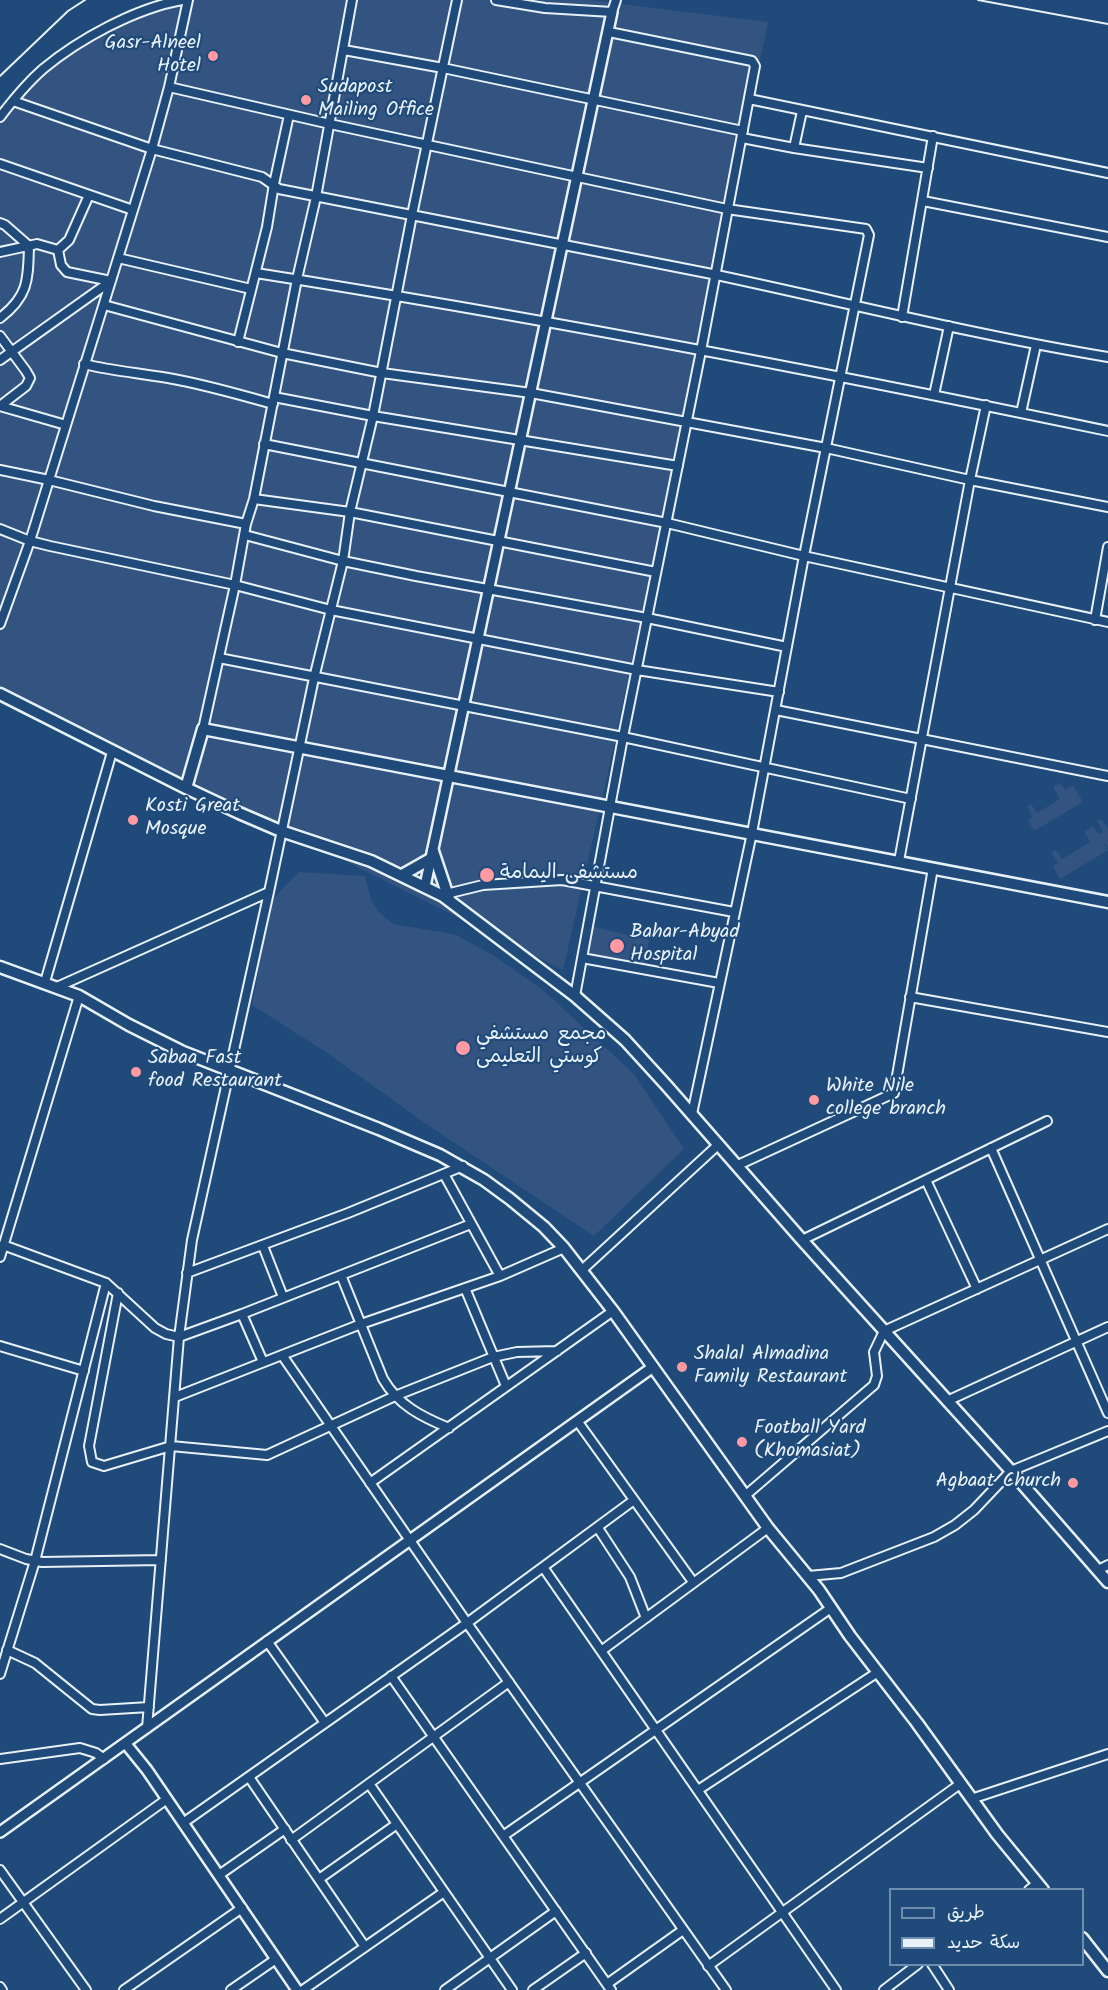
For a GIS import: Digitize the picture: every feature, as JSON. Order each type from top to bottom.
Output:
[{"type":"main road","points":[[0,694],[186,788],[281,831],[371,861],[448,897],[575,996],[625,1040],[738,1165],[801,1240],[1011,1471],[1103,1567],[1108,1582]]},
{"type":"main road","points":[[186,788],[203,729],[752,832],[1108,902]]},
{"type":"main road","points":[[402,875],[432,854],[448,897]]},
{"type":"main road","points":[[0,967],[79,996],[155,1039],[230,1072],[379,1128],[463,1166],[510,1199],[544,1227],[564,1248],[613,1311],[768,1528],[808,1576],[1037,1888]]},
{"type":"main road","points":[[1084,1939],[1108,1971]]},
{"type":"street","points":[[0,117],[43,69],[91,37],[152,8],[182,0]]},
{"type":"street","points":[[0,624],[30,541],[152,149],[169,87],[188,0]]},
{"type":"street","points":[[203,729],[246,524],[254,499],[297,279],[316,196],[352,0]]},
{"type":"street","points":[[147,1728],[179,1337],[187,1273],[314,678],[343,561],[350,512],[373,416],[412,215],[458,0]]},
{"type":"street","points":[[496,0],[545,8],[612,12]]},
{"type":"street","points":[[425,886],[522,440],[592,100],[616,0]]},
{"type":"street","points":[[575,996],[623,737],[701,351],[755,66],[752,61],[609,32]]},
{"type":"street","points":[[344,50],[443,68],[592,100],[794,148],[928,168]]},
{"type":"street","points":[[169,87],[727,209],[866,229],[869,235],[804,556],[776,710],[692,1114]]},
{"type":"street","points":[[749,99],[1108,173]]},
{"type":"street","points":[[13,101],[152,149],[256,175],[279,189],[714,275],[1036,345],[1108,357]]},
{"type":"street","points":[[794,148],[802,111]]},
{"type":"street","points":[[238,342],[267,227],[289,115]]},
{"type":"street","points":[[902,317],[933,136]]},
{"type":"street","points":[[0,164],[133,210]]},
{"type":"street","points":[[58,250],[69,240],[89,195]]},
{"type":"street","points":[[923,201],[1108,237]]},
{"type":"street","points":[[0,223],[6,225],[29,246],[28,282],[15,307],[0,318]]},
{"type":"street","points":[[0,252],[37,244],[58,250]]},
{"type":"street","points":[[58,250],[61,265],[67,272],[111,281]]},
{"type":"street","points":[[118,258],[251,289]]},
{"type":"street","points":[[256,273],[397,295],[934,394],[1108,431]]},
{"type":"street","points":[[0,360],[111,281]]},
{"type":"street","points":[[104,305],[282,353],[382,373],[531,393],[826,448],[970,480],[1108,507]]},
{"type":"street","points":[[934,394],[949,326]]},
{"type":"street","points":[[0,336],[30,378],[26,386],[0,406]]},
{"type":"street","points":[[1021,413],[1036,345]]},
{"type":"street","points":[[84,364],[107,370],[191,382],[273,401],[678,466]]},
{"type":"street","points":[[899,861],[986,405]]},
{"type":"street","points":[[0,406],[66,425]]},
{"type":"street","points":[[264,444],[667,523],[804,556],[1108,622]]},
{"type":"street","points":[[0,470],[154,506],[246,524]]},
{"type":"street","points":[[254,499],[350,512],[656,572]]},
{"type":"street","points":[[0,529],[30,541],[235,585],[332,610],[637,670],[779,692]]},
{"type":"street","points":[[245,535],[343,561],[647,618],[787,647]]},
{"type":"street","points":[[1095,620],[1105,587],[1108,551]]},
{"type":"street","points":[[219,658],[623,737],[911,799]]},
{"type":"street","points":[[776,710],[1108,776]]},
{"type":"street","points":[[45,982],[112,752]]},
{"type":"street","points":[[738,1165],[894,1093],[933,868]]},
{"type":"street","points":[[448,897],[467,887],[562,880],[734,912]]},
{"type":"street","points":[[57,987],[269,892]]},
{"type":"street","points":[[582,958],[719,983]]},
{"type":"street","points":[[0,1257],[79,996]]},
{"type":"street","points":[[910,997],[1108,1032]]},
{"type":"street","points":[[801,1240],[1047,1121]]},
{"type":"street","points":[[582,1270],[719,1144]]},
{"type":"street","points":[[991,1148],[1108,1413]]},
{"type":"street","points":[[187,1273],[263,1246],[463,1166]]},
{"type":"street","points":[[444,1174],[500,1276]]},
{"type":"street","points":[[926,1180],[976,1289]]},
{"type":"street","points":[[3,1245],[106,1283],[155,1328],[179,1337],[471,1224]]},
{"type":"street","points":[[746,1496],[873,1385],[877,1376],[874,1352],[885,1331],[1108,1229]]},
{"type":"street","points":[[263,1246],[283,1297]]},
{"type":"street","points":[[175,1397],[361,1324],[500,1276],[564,1248]]},
{"type":"street","points":[[341,1275],[383,1379],[395,1396],[416,1414],[449,1428]]},
{"type":"street","points":[[0,1674],[35,1561],[106,1283]]},
{"type":"street","points":[[465,1288],[506,1386]]},
{"type":"street","points":[[118,1293],[89,1446],[92,1462],[104,1466],[171,1446],[267,1455],[395,1396],[493,1356],[517,1352],[557,1351]]},
{"type":"street","points":[[370,1484],[613,1311]]},
{"type":"street","points":[[242,1314],[263,1362]]},
{"type":"street","points":[[948,1401],[1108,1327]]},
{"type":"street","points":[[0,1346],[84,1371]]},
{"type":"street","points":[[282,1355],[467,1623],[726,1990]]},
{"type":"street","points":[[0,1832],[653,1367]]},
{"type":"street","points":[[578,1422],[693,1582]]},
{"type":"street","points":[[808,1576],[841,1573],[934,1537],[956,1525],[974,1510],[1011,1471],[1108,1431]]},
{"type":"street","points":[[183,1823],[467,1623],[634,1500]]},
{"type":"street","points":[[598,1528],[626,1571],[646,1618]]},
{"type":"street","points":[[601,1651],[768,1528]]},
{"type":"street","points":[[0,1549],[35,1561],[161,1560]]},
{"type":"street","points":[[543,1568],[836,1990]]},
{"type":"street","points":[[503,1836],[831,1608]]},
{"type":"street","points":[[267,1641],[325,1723]]},
{"type":"street","points":[[7,1650],[35,1663],[92,1709],[149,1707]]},
{"type":"street","points":[[698,1790],[878,1672]]},
{"type":"street","points":[[392,1676],[609,1987],[683,1930]]},
{"type":"street","points":[[291,1840],[370,1785],[509,1682]]},
{"type":"street","points":[[126,1744],[167,1799],[297,1990]]},
{"type":"street","points":[[0,1759],[80,1748],[96,1752],[104,1759]]},
{"type":"street","points":[[971,1798],[1108,1754]]},
{"type":"street","points":[[249,1777],[365,1947]]},
{"type":"street","points":[[708,1966],[960,1784]]},
{"type":"street","points":[[370,1785],[512,1990]]},
{"type":"street","points":[[0,1919],[167,1799]]},
{"type":"street","points":[[319,1879],[397,1824]]},
{"type":"street","points":[[219,1875],[285,1829]]},
{"type":"street","points":[[0,1870],[86,1990]]},
{"type":"street","points":[[303,1990],[444,1892]]},
{"type":"street","points":[[124,1990],[242,1908]]},
{"type":"street","points":[[445,1990],[556,1911]]},
{"type":"street","points":[[533,1990],[586,1953]]},
{"type":"street","points":[[231,1990],[276,1959]]},
{"type":"street","points":[[884,1990],[917,1966]]},
{"type":"street","points":[[933,1966],[950,1990]]},
{"type":"shaded area","points":[[163,0],[590,0],[768,22],[607,777],[563,970],[0,688],[0,109],[42,63],[110,18]]},
{"type":"shaded area","points":[[1060,783],[1065,790],[1073,785],[1083,802],[1034,831],[1028,820],[1033,817],[1027,806],[1031,804],[1037,813],[1060,799],[1053,787]]},
{"type":"shaded area","points":[[1101,819],[1108,829],[1108,847],[1103,842],[1108,850],[1060,879],[1053,866],[1058,863],[1051,852],[1056,850],[1062,859],[1090,842],[1084,831],[1093,826],[1098,834],[1103,832],[1097,821]]},
{"type":"shaded area","name":"مجمع مستشفي كوستي التعليمى","points":[[299,872],[365,876],[371,900],[379,912],[393,924],[454,934],[491,954],[542,989],[634,1074],[684,1149],[594,1236],[422,1121],[329,1054],[252,1005],[271,901]]},
{"type":"shaded area","name":"Bahar-Abyad Hospital","points":[[590,926],[649,940],[645,965],[586,953]]},
{"type":"railway","points":[[0,76],[68,11],[85,0]]},
{"type":"railway","points":[[978,0],[1108,24]]},
{"type":"place","name":"Gasr-Alneel Hotel","points":[[213,56]]},
{"type":"place","name":"Sudapost Mailing Office","points":[[306,100]]},
{"type":"place","name":"Kosti Great Mosque","points":[[133,820]]},
{"type":"place","name":"مستشفى اليمامة","points":[[487,875]]},
{"type":"place","name":"Bahar-Abyad Hospital","points":[[617,946]]},
{"type":"place","name":"مجمع مستشفي كوستي التعليمى","points":[[463,1048]]},
{"type":"place","name":"Sabaa Fast food Restaurant","points":[[136,1072]]},
{"type":"place","name":"White Nile college branch","points":[[814,1100]]},
{"type":"place","name":"Shalal Almadina Family Restaurant","points":[[682,1367]]},
{"type":"place","name":"Football Yard (Khomasiat)","points":[[742,1442]]},
{"type":"place","name":"Agbaat Church","points":[[1073,1483]]}]
